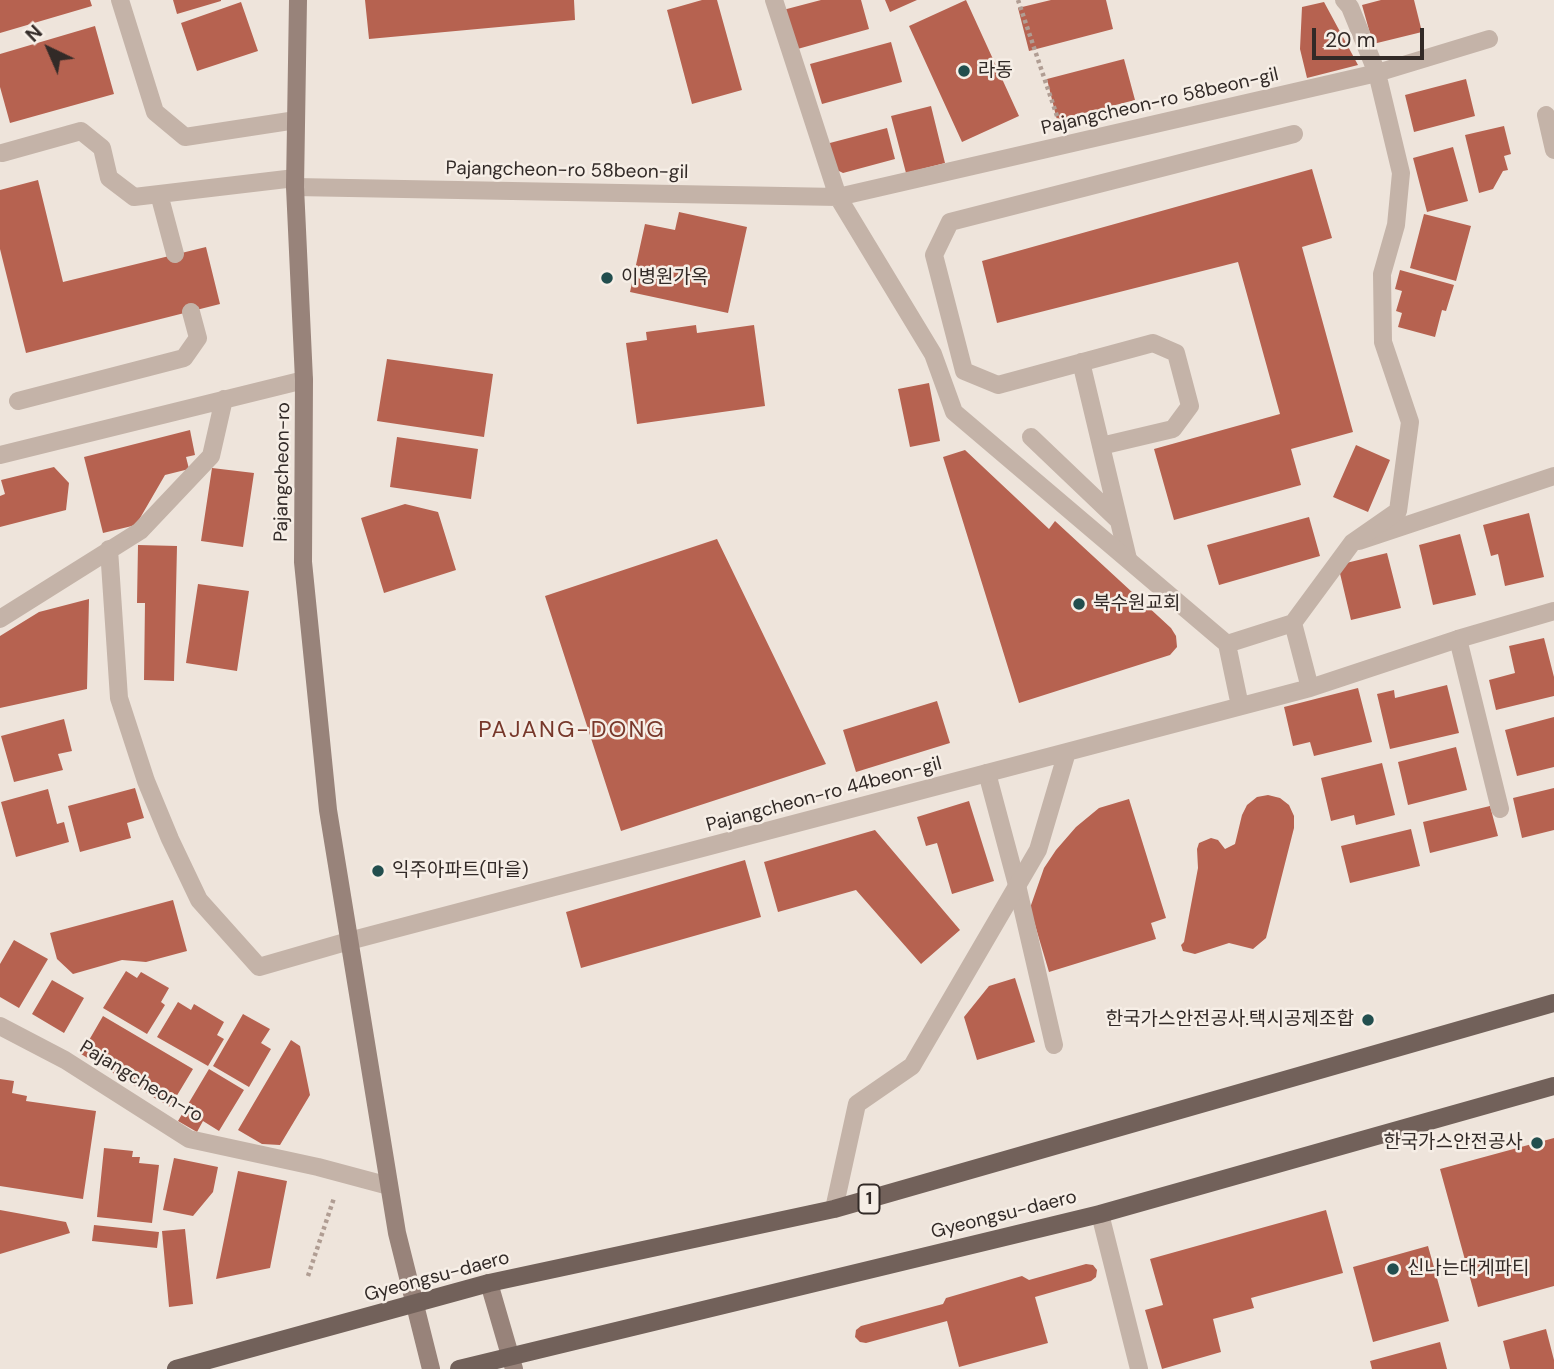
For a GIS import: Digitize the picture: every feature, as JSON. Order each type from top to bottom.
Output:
[{"type":"main road","name":"Gyeongsu-daero","points":[[176,1369],[489,1283],[834,1209],[1554,1003]]},
{"type":"main road","name":"Gyeongsu-daero","points":[[459,1369],[512,1362],[1100,1214],[1554,1086]]},
{"type":"street","points":[[120,0],[155,112],[185,137],[296,120]]},
{"type":"street","name":"Pajangcheon-ro","points":[[298,0],[295,183],[304,380],[303,562],[328,810],[397,1233],[431,1369]]},
{"type":"street","points":[[774,0],[838,197],[933,354],[954,412],[1227,644],[1240,706]]},
{"type":"street","points":[[1227,644],[1293,623],[1352,543],[1398,510],[1410,422],[1383,342],[1382,274],[1396,225],[1401,173],[1377,73],[1350,7],[1344,0]]},
{"type":"street","name":"Pajangcheon-ro 58beon-gil","points":[[2,153],[81,131],[102,148],[109,178],[134,197],[295,183],[838,197],[1377,73],[1489,39]]},
{"type":"street","points":[[1546,115],[1554,150]]},
{"type":"street","points":[[1101,446],[1172,429],[1190,406],[1176,353],[1153,344],[998,385],[964,371],[934,255],[950,222],[1294,134]]},
{"type":"street","points":[[159,194],[175,254]]},
{"type":"street","points":[[18,401],[184,358],[198,338],[191,312]]},
{"type":"street","points":[[1081,362],[1128,559]]},
{"type":"street","points":[[0,455],[304,380]]},
{"type":"street","points":[[0,619],[140,531],[211,456],[224,399]]},
{"type":"street","points":[[1031,436],[1118,520]]},
{"type":"street","points":[[1352,543],[1554,476]]},
{"type":"street","points":[[109,549],[119,698],[146,781],[170,839],[200,900],[259,967],[349,942]]},
{"type":"street","name":"Pajangcheon-ro 44beon-gil","points":[[349,942],[1310,688],[1458,639],[1554,611]]},
{"type":"street","points":[[1293,623],[1310,688]]},
{"type":"street","points":[[1458,639],[1500,809]]},
{"type":"street","points":[[834,1209],[857,1104],[912,1066],[1038,850],[1067,752]]},
{"type":"street","points":[[987,773],[1017,885],[1054,1045]]},
{"type":"street","name":"Pajangcheon-ro","points":[[0,1026],[65,1060],[189,1139],[318,1167],[389,1186]]},
{"type":"street","points":[[1100,1214],[1139,1369]]},
{"type":"street","points":[[489,1283],[512,1362]]},
{"type":"path","points":[[1018,0],[1067,145]]},
{"type":"path","points":[[308,1276],[335,1194],[318,1167]]},
{"type":"building","points":[[0,0],[90,0],[92,6],[0,33]]},
{"type":"building","points":[[173,0],[221,0],[221,1],[177,14]]},
{"type":"building","points":[[365,0],[574,0],[575,20],[369,39]]},
{"type":"building","points":[[702,0],[717,0],[742,90],[692,104],[667,10]]},
{"type":"building","points":[[821,0],[861,0],[869,29],[794,50],[783,10]]},
{"type":"building","points":[[885,0],[917,0],[890,12]]},
{"type":"building","name":"라동","points":[[966,0],[1019,116],[962,142],[909,26]]},
{"type":"building","points":[[1051,0],[1106,0],[1113,29],[1029,51],[1018,8]]},
{"type":"building","points":[[1381,0],[1414,0],[1422,32],[1373,44],[1362,5]]},
{"type":"building","points":[[241,2],[258,51],[197,71],[181,23]]},
{"type":"building","points":[[1324,2],[1358,65],[1307,78],[1300,49],[1302,7]]},
{"type":"building","points":[[95,26],[114,94],[10,123],[0,87],[0,54]]},
{"type":"building","points":[[891,42],[902,82],[822,104],[810,64]]},
{"type":"building","points":[[1124,59],[1135,100],[1057,120],[1047,79]]},
{"type":"building","points":[[1466,79],[1475,116],[1414,132],[1405,95]]},
{"type":"building","points":[[931,106],[945,163],[906,173],[891,116]]},
{"type":"building","points":[[1504,126],[1511,154],[1504,156],[1508,170],[1503,171],[1493,189],[1479,193],[1465,135]]},
{"type":"building","points":[[887,128],[895,159],[843,173],[831,167],[826,144]]},
{"type":"building","points":[[1453,147],[1468,201],[1427,212],[1413,158]]},
{"type":"building","points":[[1312,169],[1332,238],[1302,247],[1353,432],[1291,449],[1301,485],[1174,520],[1154,449],[1280,414],[1238,262],[997,323],[982,261]]},
{"type":"building","points":[[38,180],[63,282],[206,247],[220,304],[26,353],[0,249],[0,190]]},
{"type":"building","points":[[679,212],[747,227],[728,313],[630,292],[645,224],[675,230]]},
{"type":"building","points":[[1424,214],[1471,226],[1456,281],[1410,268]]},
{"type":"building","points":[[1400,270],[1454,285],[1446,311],[1442,310],[1435,337],[1398,327],[1402,313],[1396,311],[1402,291],[1395,289]]},
{"type":"building","points":[[696,325],[697,333],[754,325],[765,406],[637,424],[626,343],[647,340],[646,332]]},
{"type":"building","points":[[387,359],[493,374],[484,437],[377,421]]},
{"type":"building","points":[[929,383],[940,441],[910,447],[898,389]]},
{"type":"building","points":[[190,430],[195,455],[186,457],[189,469],[165,475],[136,525],[103,533],[84,457]]},
{"type":"building","points":[[397,437],[478,449],[471,499],[390,487]]},
{"type":"building","points":[[1356,445],[1390,460],[1368,512],[1333,497]]},
{"type":"building","points":[[965,450],[1049,529],[1055,521],[1171,628],[1176,636],[1177,647],[1170,655],[1019,703],[943,457]]},
{"type":"building","points":[[54,467],[69,483],[66,510],[0,527],[0,496],[5,494],[1,480]]},
{"type":"building","points":[[212,468],[254,473],[243,547],[201,541]]},
{"type":"building","points":[[405,504],[438,512],[456,570],[384,593],[361,518]]},
{"type":"building","points":[[1529,513],[1544,577],[1505,586],[1498,554],[1491,556],[1483,525]]},
{"type":"building","points":[[1309,517],[1320,556],[1219,585],[1207,545]]},
{"type":"building","points":[[1460,534],[1476,595],[1433,605],[1419,545]]},
{"type":"building","points":[[717,539],[826,764],[621,831],[545,596]]},
{"type":"building","points":[[138,545],[177,546],[174,681],[144,680],[145,603],[137,603]]},
{"type":"building","points":[[1387,553],[1401,608],[1351,620],[1338,565]]},
{"type":"building","points":[[198,584],[249,591],[237,671],[186,663]]},
{"type":"building","points":[[89,599],[87,689],[0,708],[0,636],[39,612]]},
{"type":"building","points":[[1544,638],[1554,677],[1554,696],[1496,710],[1489,680],[1515,673],[1509,646]]},
{"type":"building","points":[[1447,685],[1459,733],[1390,749],[1377,694],[1394,690],[1395,698]]},
{"type":"building","points":[[1358,688],[1372,742],[1314,756],[1310,742],[1293,746],[1284,707]]},
{"type":"building","points":[[937,701],[950,743],[856,772],[843,730]]},
{"type":"building","points":[[1554,717],[1554,767],[1517,776],[1505,730]]},
{"type":"building","points":[[64,719],[72,751],[58,754],[63,770],[14,782],[1,736]]},
{"type":"building","points":[[1456,747],[1467,790],[1408,805],[1398,762]]},
{"type":"building","points":[[1382,763],[1395,815],[1356,825],[1354,815],[1331,821],[1321,778]]},
{"type":"building","points":[[135,788],[144,818],[127,823],[131,838],[80,852],[68,806]]},
{"type":"building","points":[[1554,788],[1554,830],[1522,838],[1513,798]]},
{"type":"building","points":[[48,789],[57,824],[64,822],[69,842],[16,857],[1,802]]},
{"type":"building","points":[[1268,795],[1280,798],[1289,805],[1294,816],[1294,828],[1266,938],[1253,949],[1229,943],[1195,954],[1183,951],[1181,945],[1184,942],[1198,868],[1199,843],[1211,838],[1218,840],[1225,849],[1235,844],[1247,805],[1257,797]]},
{"type":"building","points":[[1129,799],[1166,918],[1151,923],[1156,939],[1049,972],[1030,908],[1044,868],[1076,827],[1099,808]]},
{"type":"building","points":[[969,801],[994,881],[952,894],[937,843],[926,846],[917,817]]},
{"type":"building","points":[[1490,806],[1498,836],[1430,853],[1423,822]]},
{"type":"building","points":[[1411,829],[1420,866],[1350,883],[1341,846]]},
{"type":"building","points":[[875,830],[960,930],[921,964],[856,890],[778,912],[764,862]]},
{"type":"building","points":[[745,860],[761,917],[581,968],[566,912]]},
{"type":"building","points":[[173,900],[187,951],[146,962],[122,960],[73,974],[57,959],[50,933]]},
{"type":"building","points":[[14,940],[48,959],[19,1008],[0,997],[0,964]]},
{"type":"building","points":[[126,971],[137,978],[141,972],[169,988],[161,1002],[165,1005],[147,1034],[103,1008]]},
{"type":"building","points":[[1015,978],[1035,1042],[977,1060],[964,1017],[989,986]]},
{"type":"building","points":[[52,980],[84,998],[64,1033],[32,1014]]},
{"type":"building","points":[[178,1002],[191,1010],[194,1004],[224,1022],[217,1035],[224,1039],[208,1066],[157,1037]]},
{"type":"building","points":[[243,1014],[270,1029],[261,1043],[271,1049],[249,1087],[213,1066]]},
{"type":"building","points":[[103,1016],[193,1069],[170,1107],[81,1054]]},
{"type":"building","points":[[291,1040],[300,1046],[310,1095],[280,1145],[262,1144],[238,1130]]},
{"type":"building","points":[[209,1069],[244,1090],[219,1131],[203,1121],[197,1132],[178,1121]]},
{"type":"building","points":[[0,1079],[14,1081],[12,1093],[27,1096],[26,1101],[96,1111],[83,1199],[0,1186]]},
{"type":"building","points":[[1554,1138],[1554,1286],[1478,1307],[1440,1169]]},
{"type":"building","points":[[104,1148],[133,1151],[132,1157],[140,1157],[139,1163],[159,1165],[152,1223],[97,1217]]},
{"type":"building","points":[[174,1158],[218,1167],[213,1192],[193,1216],[163,1210]]},
{"type":"building","points":[[238,1171],[287,1181],[270,1268],[216,1279]]},
{"type":"building","points":[[0,1210],[66,1222],[70,1233],[0,1254]]},
{"type":"building","points":[[1326,1210],[1343,1273],[1251,1298],[1254,1308],[1213,1319],[1221,1352],[1162,1369],[1145,1310],[1163,1305],[1150,1259]]},
{"type":"building","points":[[94,1225],[159,1232],[157,1248],[92,1241]]},
{"type":"building","points":[[185,1229],[193,1304],[169,1307],[162,1231]]},
{"type":"building","points":[[1428,1246],[1449,1321],[1373,1342],[1353,1267]]},
{"type":"building","points":[[1086,1264],[1093,1265],[1097,1270],[1096,1277],[1091,1281],[1035,1297],[1048,1343],[959,1367],[947,1321],[866,1343],[855,1337],[856,1330],[861,1326],[943,1304],[946,1298],[1022,1276],[1029,1280]]},
{"type":"building","points":[[1546,1329],[1554,1369],[1510,1369],[1503,1341]]},
{"type":"building","points":[[1440,1342],[1447,1369],[1372,1369],[1370,1361]]},
{"type":"place","name":"라동","points":[[964,71]]},
{"type":"place","name":"이병원가옥","points":[[607,278]]},
{"type":"place","name":"북수원교회","points":[[1079,604]]},
{"type":"place","name":"익주아파트(마을)","points":[[378,871]]},
{"type":"place","name":"한국가스안전공사.택시공제조합","points":[[1368,1020]]},
{"type":"place","name":"한국가스안전공사","points":[[1537,1143]]},
{"type":"place","name":"신나는대게파티","points":[[1393,1269]]},
{"type":"district","name":"PAJANG-DONG","points":[[572,731]]}]
